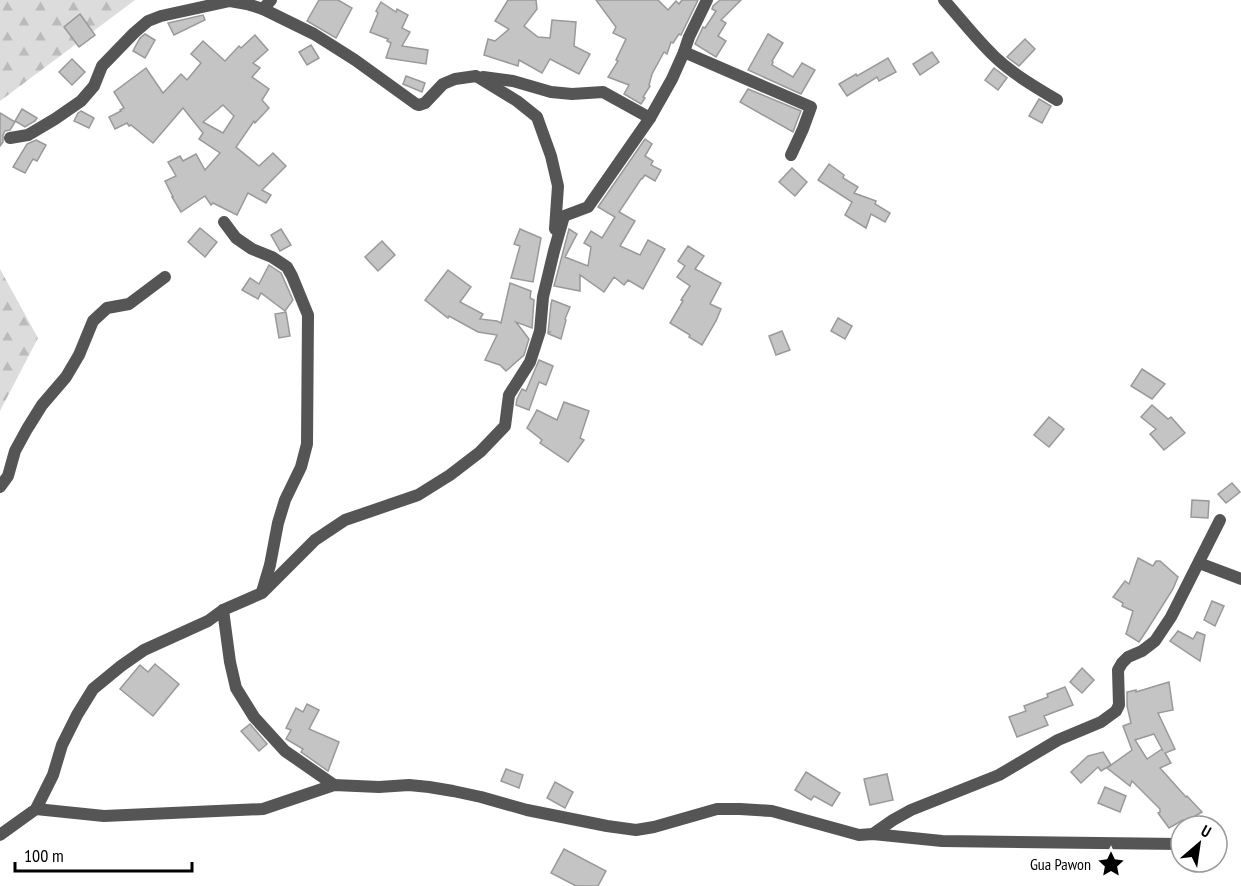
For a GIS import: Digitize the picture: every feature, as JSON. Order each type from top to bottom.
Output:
[{"type":"street","points":[[0,835],[36,809],[77,715],[93,689],[121,666],[144,650],[208,621],[222,610],[262,593],[315,540],[345,520],[418,495],[450,475],[480,452],[504,426],[509,395],[530,362],[540,331],[543,297],[564,216],[588,207],[650,118],[672,80],[688,37],[707,0]]},
{"type":"street","points":[[944,0],[996,58],[1035,88],[1057,100]]},
{"type":"street","points":[[10,138],[28,135],[81,101],[93,86],[102,66],[148,21],[230,1],[267,4],[355,60],[416,104],[425,103],[443,84],[454,79],[476,76],[513,81],[551,92],[572,94],[603,92],[650,118]]},
{"type":"street","points":[[684,52],[811,107],[791,155]]},
{"type":"street","points":[[476,76],[518,101],[537,117],[551,156],[558,186],[554,251]]},
{"type":"street","points":[[224,222],[236,238],[287,267],[308,315],[307,444],[301,467],[285,500],[278,523],[262,593]]},
{"type":"street","points":[[0,487],[8,476],[15,452],[27,429],[42,405],[66,377],[79,355],[93,321],[107,308],[129,304],[165,277]]},
{"type":"street","points":[[873,834],[911,810],[999,775],[1058,740],[1101,722],[1116,711],[1119,705],[1118,670],[1128,657],[1142,651],[1155,641],[1171,617],[1220,520]]},
{"type":"street","points":[[1199,563],[1241,579]]},
{"type":"street","points":[[222,610],[236,688],[254,717],[285,751],[334,785]]},
{"type":"street","points":[[36,809],[104,816],[263,809],[334,785],[379,788],[409,785],[481,797],[526,810],[636,830],[717,809],[740,809],[772,811],[859,835],[873,834],[942,841],[1169,844]]},
{"type":"green space","points":[[0,0],[135,0],[0,101]]},
{"type":"green space","points":[[0,269],[38,338],[0,411]]},
{"type":"building","points":[[319,0],[338,0],[352,8],[336,38],[307,21]]},
{"type":"building","points":[[508,0],[536,0],[537,9],[524,26],[538,37],[550,38],[552,20],[576,22],[574,46],[590,54],[579,74],[550,59],[542,73],[519,60],[518,66],[484,55],[488,39],[495,41],[509,29],[495,21]]},
{"type":"building","points":[[596,0],[658,0],[668,10],[676,1],[679,4],[682,0],[698,0],[681,35],[679,34],[673,43],[671,42],[667,54],[664,52],[652,74],[650,86],[641,104],[624,94],[629,85],[608,77],[618,61],[616,60],[626,39],[613,33],[616,27]]},
{"type":"building","points":[[720,0],[741,0],[721,20],[726,23],[718,36],[726,41],[716,57],[695,44],[703,27],[705,28],[716,11],[712,9],[713,6]]},
{"type":"building","points":[[381,2],[396,12],[397,9],[408,15],[402,28],[410,32],[402,46],[428,50],[426,64],[386,58],[391,43],[387,41],[388,39],[370,32]]},
{"type":"building","points":[[80,14],[95,35],[79,47],[64,27]]},
{"type":"building","points":[[203,15],[205,20],[174,35],[168,23]]},
{"type":"building","points":[[145,34],[155,40],[145,58],[133,51]]},
{"type":"building","points":[[768,34],[783,43],[772,65],[793,77],[802,63],[815,70],[801,94],[748,70]]},
{"type":"building","points":[[255,35],[268,50],[253,63],[260,68],[252,77],[269,89],[262,100],[269,108],[255,123],[254,121],[236,147],[259,166],[273,153],[286,166],[262,190],[271,195],[266,203],[248,193],[237,215],[213,203],[211,205],[205,196],[181,212],[165,181],[176,176],[168,162],[180,156],[183,161],[196,154],[205,170],[220,153],[199,139],[203,133],[183,108],[153,143],[127,123],[115,129],[109,117],[124,108],[114,92],[146,68],[163,93],[181,74],[187,80],[201,63],[191,54],[203,41],[225,61],[239,46],[241,48]],"holes":[[[223,105],[234,116],[223,133],[203,122]]]},
{"type":"building","points":[[1025,39],[1035,49],[1019,66],[1007,57]]},
{"type":"building","points":[[311,45],[319,58],[307,65],[299,52]]},
{"type":"building","points":[[932,52],[939,62],[920,75],[913,64]]},
{"type":"building","points":[[888,58],[896,72],[879,81],[877,77],[847,96],[839,84]]},
{"type":"building","points":[[72,59],[85,72],[72,85],[59,72]]},
{"type":"building","points":[[994,68],[1007,78],[998,90],[985,80]]},
{"type":"building","points":[[406,76],[425,83],[422,92],[403,84]]},
{"type":"building","points":[[748,89],[801,111],[793,132],[740,102]]},
{"type":"building","points":[[1039,99],[1051,106],[1042,123],[1029,116]]},
{"type":"building","points":[[22,109],[37,118],[25,127],[15,121]]},
{"type":"building","points":[[81,111],[94,118],[89,128],[74,121]]},
{"type":"building","points":[[0,113],[15,122],[10,130],[5,131],[0,146]]},
{"type":"building","points":[[645,139],[652,144],[645,156],[653,161],[651,165],[661,170],[655,181],[645,175],[641,179],[619,212],[635,221],[620,246],[640,255],[648,240],[665,249],[643,289],[628,280],[624,285],[614,277],[604,292],[580,275],[580,291],[554,286],[569,229],[577,234],[565,257],[588,266],[591,247],[584,243],[591,231],[602,238],[615,217],[598,207]]},
{"type":"building","points":[[36,140],[46,145],[37,161],[33,159],[25,173],[13,167],[27,144]]},
{"type":"building","points":[[829,164],[844,175],[843,178],[858,187],[854,193],[876,201],[875,204],[890,213],[885,222],[871,214],[866,228],[845,215],[852,202],[818,180]]},
{"type":"building","points":[[792,168],[807,182],[795,196],[779,182]]},
{"type":"building","points":[[200,228],[217,242],[205,257],[188,242]]},
{"type":"building","points":[[281,229],[291,245],[280,251],[271,235]]},
{"type":"building","points":[[520,229],[541,238],[533,282],[511,278],[520,246],[514,244]]},
{"type":"building","points":[[382,241],[395,255],[378,271],[365,257]]},
{"type":"building","points":[[688,246],[704,256],[695,269],[721,283],[710,304],[721,309],[702,345],[670,323],[690,286],[677,277],[685,266],[678,261]]},
{"type":"building","points":[[269,265],[281,273],[293,300],[285,311],[261,293],[258,299],[242,290],[250,278],[259,284]]},
{"type":"building","points":[[448,270],[471,287],[460,302],[483,314],[480,319],[501,323],[510,283],[531,291],[530,298],[534,300],[532,328],[516,322],[529,339],[524,355],[506,371],[500,365],[485,360],[497,335],[478,332],[449,316],[448,318],[425,300]]},
{"type":"building","points":[[552,300],[570,307],[561,339],[548,333]]},
{"type":"building","points":[[286,312],[290,336],[279,338],[275,314]]},
{"type":"building","points":[[838,318],[852,326],[845,339],[831,331]]},
{"type":"building","points":[[782,331],[790,350],[776,355],[769,336]]},
{"type":"building","points":[[539,360],[553,366],[546,385],[539,382],[529,410],[516,405],[517,399],[522,389],[526,391]]},
{"type":"building","points":[[1142,369],[1165,384],[1152,399],[1131,386]]},
{"type":"building","points":[[564,402],[589,411],[580,438],[584,440],[568,462],[540,443],[542,440],[527,428],[537,410],[557,420]]},
{"type":"building","points":[[1152,405],[1168,419],[1171,417],[1185,433],[1164,450],[1150,434],[1156,429],[1141,417]]},
{"type":"building","points":[[1049,417],[1064,429],[1049,447],[1034,435]]},
{"type":"building","points":[[1232,483],[1240,492],[1226,503],[1218,494]]},
{"type":"building","points":[[1192,500],[1209,501],[1208,518],[1191,517]]},
{"type":"building","points":[[1138,558],[1153,566],[1156,561],[1160,561],[1178,577],[1173,589],[1139,642],[1126,634],[1133,611],[1122,606],[1123,603],[1113,597],[1125,581],[1129,584]]},
{"type":"building","points":[[1212,601],[1224,606],[1215,626],[1204,620]]},
{"type":"building","points":[[1178,631],[1193,639],[1197,632],[1205,635],[1200,661],[1170,641]]},
{"type":"building","points":[[155,664],[179,684],[153,716],[120,689],[140,665],[148,672]]},
{"type":"building","points":[[1082,668],[1094,680],[1082,693],[1070,682]]},
{"type":"building","points":[[1169,682],[1173,710],[1158,713],[1175,749],[1165,753],[1171,763],[1160,768],[1202,812],[1169,814],[1169,828],[1158,813],[1160,809],[1132,781],[1130,786],[1107,768],[1132,750],[1123,726],[1131,723],[1127,692],[1136,690],[1136,692]],"holes":[[[1154,734],[1162,749],[1147,759],[1135,740]]]},
{"type":"building","points":[[1065,687],[1073,705],[1044,716],[1048,725],[1017,737],[1009,717],[1026,711],[1024,706],[1048,697],[1047,694]]},
{"type":"building","points":[[307,704],[319,710],[309,729],[339,742],[328,771],[301,752],[303,749],[286,739],[291,730],[286,728],[296,708],[303,712]]},
{"type":"building","points":[[250,724],[267,744],[259,751],[241,731]]},
{"type":"building","points":[[1103,752],[1111,765],[1101,771],[1098,767],[1081,783],[1071,772],[1088,756]]},
{"type":"building","points":[[506,769],[523,775],[519,788],[501,781]]},
{"type":"building","points":[[806,772],[840,793],[832,806],[814,796],[811,800],[795,790]]},
{"type":"building","points":[[887,774],[893,800],[870,805],[864,779]]},
{"type":"building","points":[[555,782],[573,792],[565,808],[547,798]]},
{"type":"building","points":[[1105,787],[1126,796],[1120,812],[1098,803]]},
{"type":"building","points":[[564,849],[606,871],[598,886],[576,886],[551,873]]},
{"type":"place","name":"Gua Pawon","points":[[1111,864]]}]
